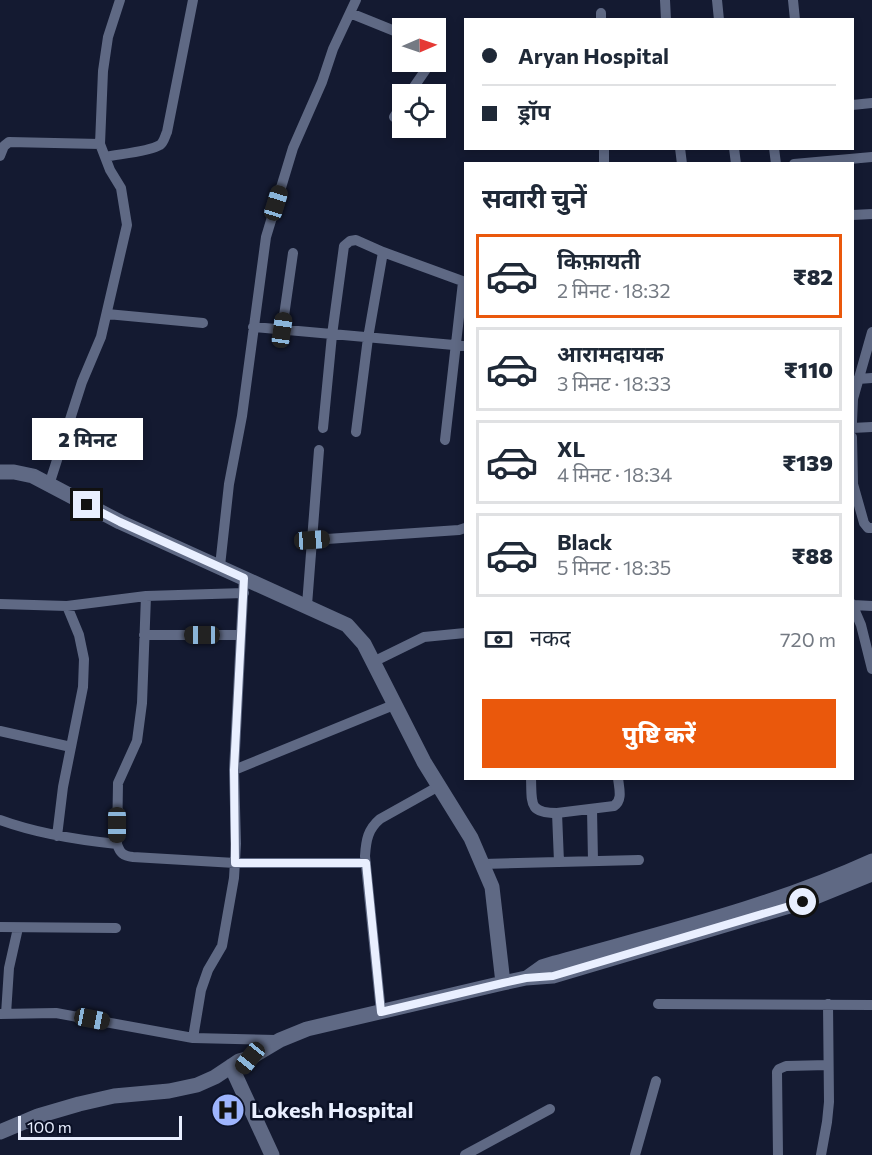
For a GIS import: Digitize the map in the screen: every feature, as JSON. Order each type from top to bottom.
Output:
[{"type":"street","points":[[50,485],[82,382],[107,314],[127,225],[121,188],[100,144],[108,37],[120,0]]},
{"type":"street","points":[[105,157],[147,149],[160,145],[164,140],[193,0]]},
{"type":"street","points":[[220,566],[229,484],[242,416],[266,237],[293,148],[356,0]]},
{"type":"street","points":[[665,0],[666,18]]},
{"type":"street","points":[[717,0],[719,18]]},
{"type":"street","points":[[793,0],[795,18]]},
{"type":"street","points":[[350,13],[392,30]]},
{"type":"street","points":[[854,105],[872,103]]},
{"type":"street","points":[[0,156],[4,146],[9,142],[100,144]]},
{"type":"street","points":[[816,162],[872,157]]},
{"type":"street","points":[[854,215],[872,214]]},
{"type":"street","points":[[323,428],[344,246],[356,240],[464,282],[460,346],[446,440]]},
{"type":"street","points":[[356,432],[368,338],[383,252]]},
{"type":"street","points":[[282,330],[293,253]]},
{"type":"street","points":[[107,314],[203,323]]},
{"type":"street","points":[[253,327],[460,346]]},
{"type":"street","points":[[854,395],[872,332]]},
{"type":"street","points":[[858,379],[872,378]]},
{"type":"street","points":[[854,428],[872,427]]},
{"type":"street","points":[[308,605],[320,450]]},
{"type":"street","points":[[0,472],[33,476],[120,522],[220,566],[244,585],[308,605],[347,625],[364,644],[423,762],[471,838],[483,864],[492,887],[503,983]]},
{"type":"street","points":[[854,488],[864,523],[868,528],[872,528]]},
{"type":"street","points":[[312,540],[464,528]]},
{"type":"street","points":[[0,604],[68,606],[146,596],[203,593],[244,585]]},
{"type":"street","points":[[193,1038],[201,990],[208,970],[222,946],[232,895],[235,863],[234,770],[244,585]]},
{"type":"street","points":[[146,596],[142,703],[136,741],[118,783],[117,844],[119,850],[126,856],[235,863],[366,863]]},
{"type":"street","points":[[854,604],[872,606]]},
{"type":"street","points":[[57,836],[63,787],[83,687],[83,646],[68,606]]},
{"type":"street","points":[[854,609],[861,625],[872,669]]},
{"type":"street","points":[[373,662],[424,637],[464,633]]},
{"type":"street","points":[[144,635],[241,635]]},
{"type":"street","points":[[234,770],[396,704]]},
{"type":"street","points":[[0,731],[71,747]]},
{"type":"street","points":[[531,780],[532,801],[534,807],[541,813],[592,809],[617,804],[620,797],[618,780]]},
{"type":"street","points":[[381,1012],[366,863],[366,842],[374,824],[439,786]]},
{"type":"street","points":[[592,809],[593,861]]},
{"type":"street","points":[[557,813],[559,862]]},
{"type":"street","points":[[0,820],[31,831],[117,844]]},
{"type":"street","points":[[483,864],[639,860]]},
{"type":"street","points":[[526,978],[555,963],[816,885],[872,861]]},
{"type":"street","points":[[0,1142],[86,1111],[177,1098],[200,1092],[280,1040],[307,1029],[526,978],[553,976],[780,909],[822,895],[872,874]]},
{"type":"street","points":[[0,927],[116,928]]},
{"type":"street","points":[[18,928],[9,968],[3,1014],[56,1013],[193,1038],[280,1040]]},
{"type":"street","points":[[658,1004],[872,1005]]},
{"type":"street","points":[[821,1155],[827,1122],[828,1004]]},
{"type":"street","points":[[778,1155],[777,1072],[786,1066],[828,1065]]},
{"type":"street","points":[[0,1132],[38,1116],[79,1104],[114,1096],[169,1091],[197,1085],[234,1070]]},
{"type":"street","points":[[234,1070],[272,1155]]},
{"type":"street","points":[[635,1155],[656,1081]]},
{"type":"street","points":[[465,1155],[550,1109]]},
{"type":"place","name":"Lokesh Hospital","points":[[228,1110]]},
{"type":"route","points":[[87,505],[244,578],[234,770],[235,863],[366,863],[381,1012],[526,978],[553,976],[803,902]]}]
